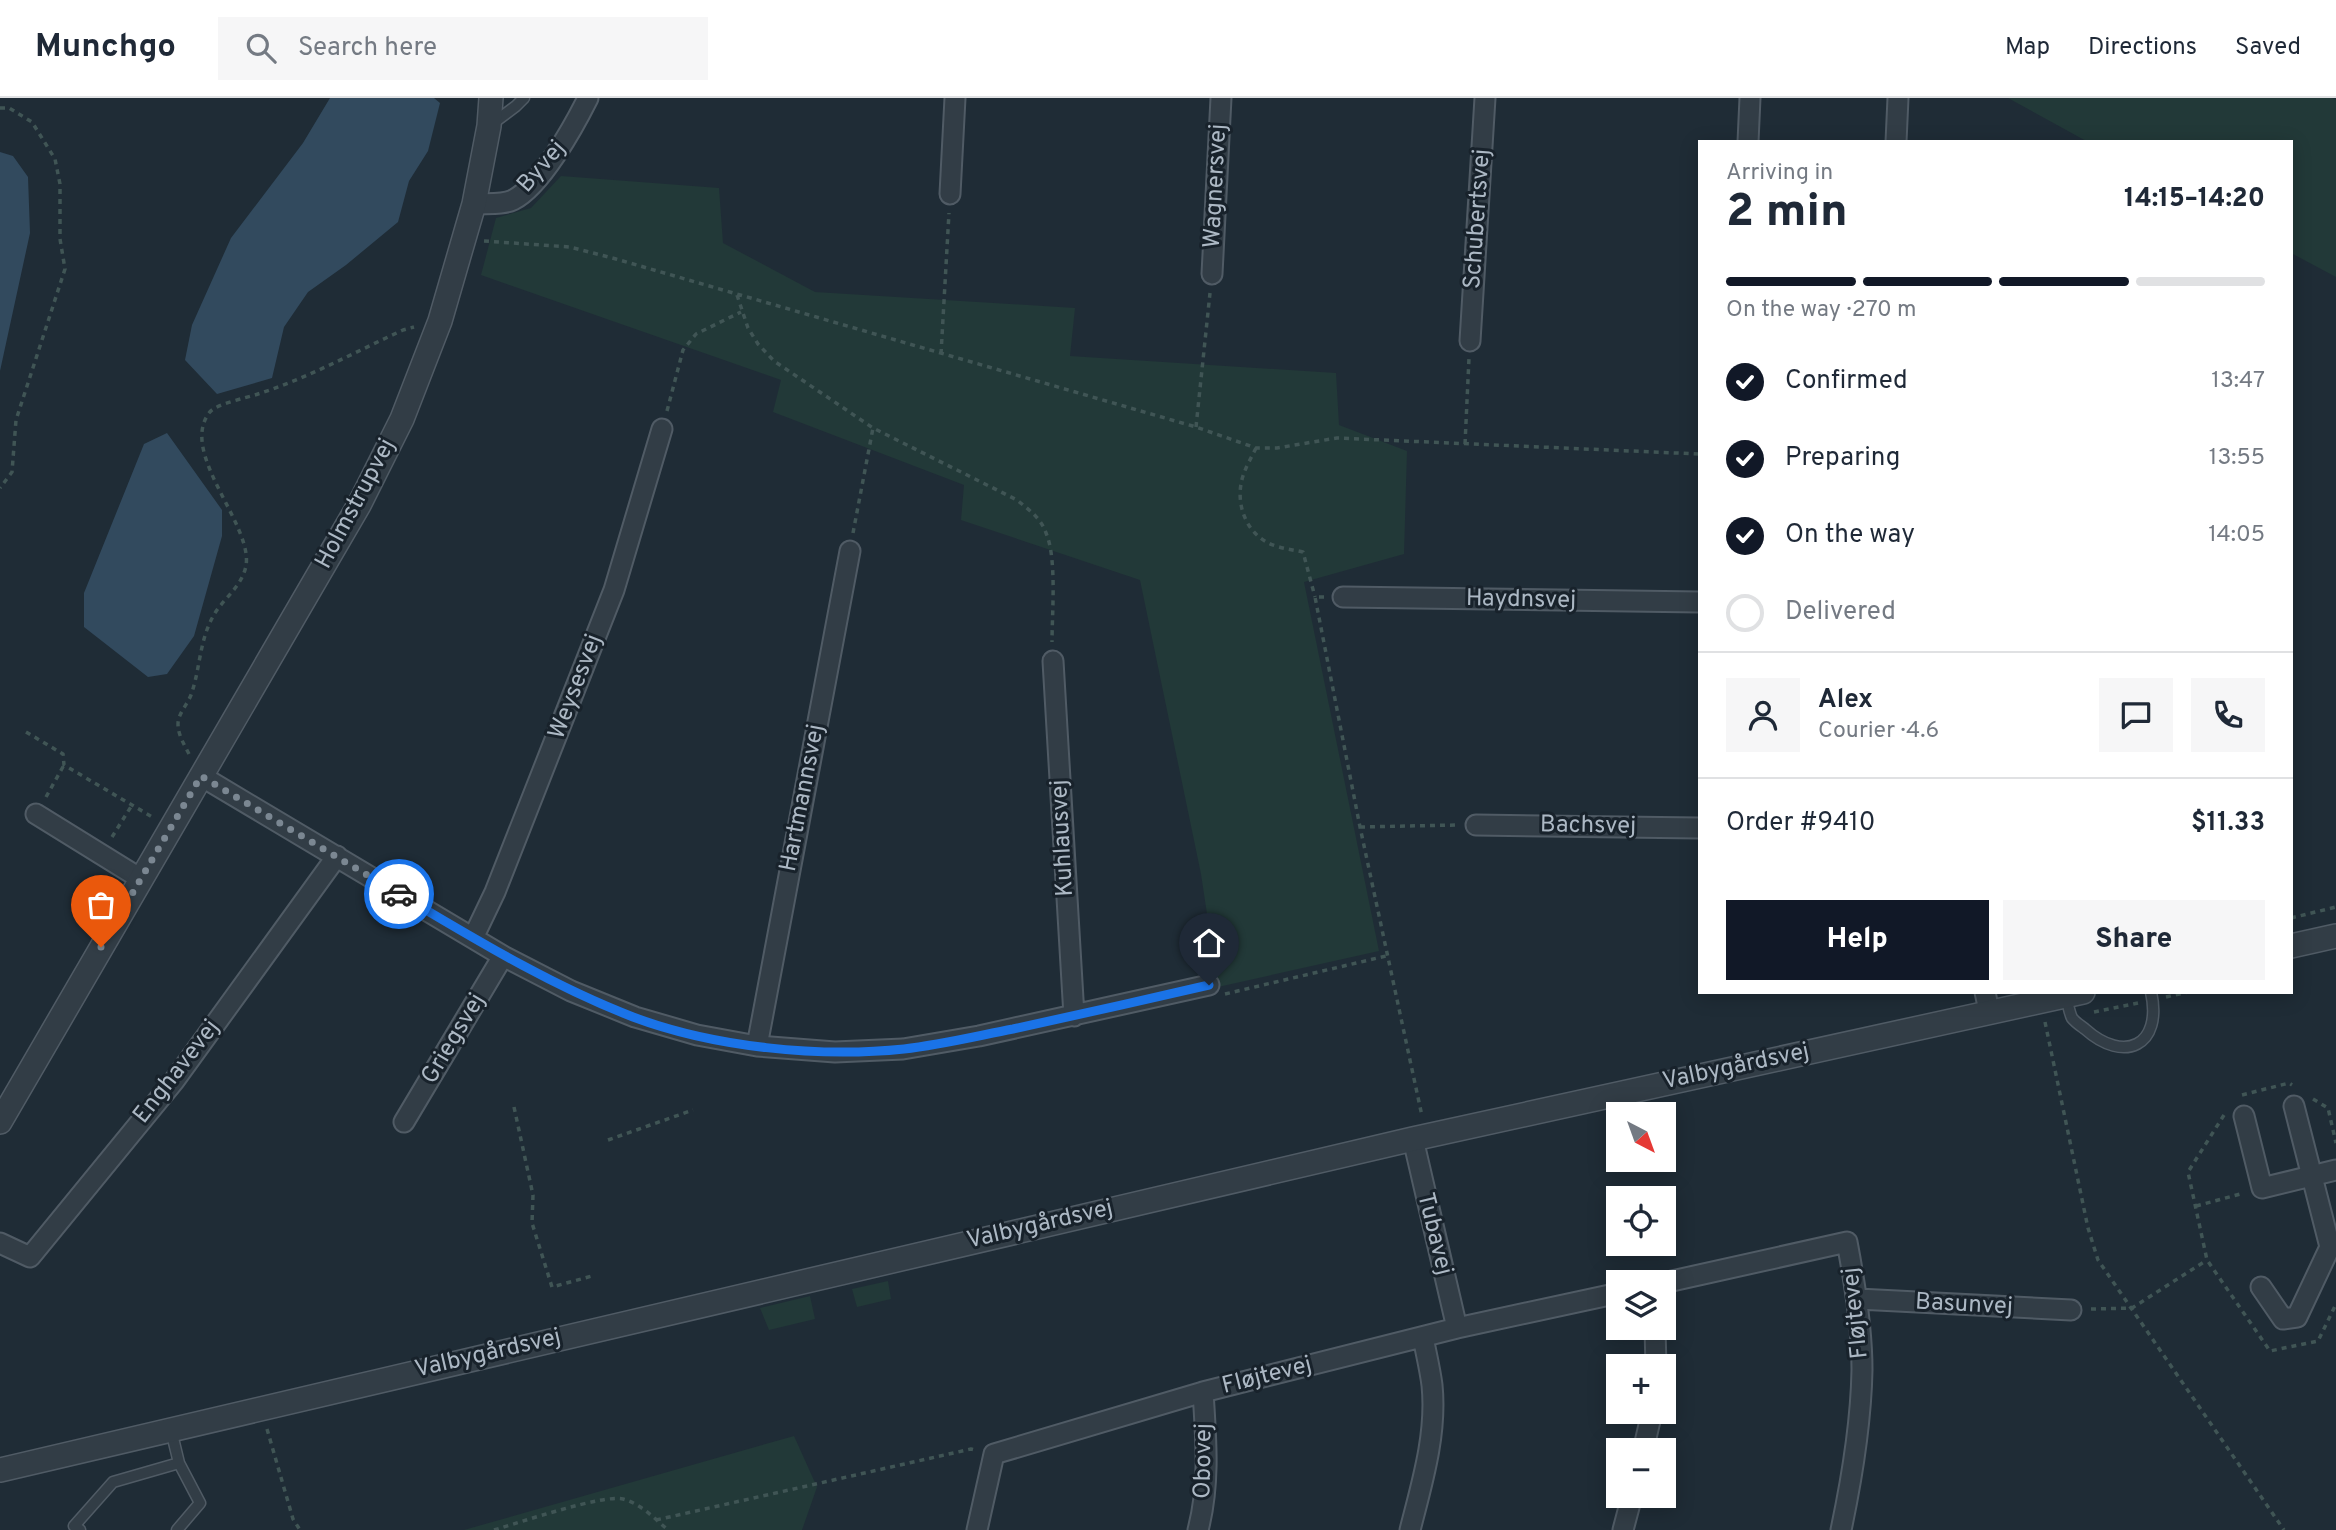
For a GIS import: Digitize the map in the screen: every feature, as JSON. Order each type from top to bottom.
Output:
[{"type":"street","name":"Holmstrupvej","points":[[0,1122],[359,505],[402,419],[440,321],[474,204],[489,126],[491,98]]},
{"type":"street","name":"Byvej","points":[[474,204],[511,201],[527,190],[570,134],[588,98]]},
{"type":"street","points":[[950,194],[954,98]]},
{"type":"street","name":"Wagnersvej","points":[[1212,274],[1221,98]]},
{"type":"street","name":"Schubertsvej","points":[[1470,341],[1485,98]]},
{"type":"street","points":[[1748,140],[1750,98]]},
{"type":"street","points":[[1896,140],[1898,98]]},
{"type":"street","name":"Weysesvej","points":[[473,938],[495,892],[614,590],[662,429]]},
{"type":"street","name":"Hartmannsvej","points":[[757,1046],[850,551]]},
{"type":"street","name":"Haydnsvej","points":[[1343,597],[1698,602]]},
{"type":"street","name":"Kuhlausvej","points":[[1053,661],[1074,1016]]},
{"type":"street","points":[[201,776],[503,956],[571,991],[635,1017],[697,1035],[757,1046],[835,1052],[903,1049],[979,1036],[1209,985]]},
{"type":"street","points":[[36,814],[141,879]]},
{"type":"street","name":"Bachsvej","points":[[1476,825],[1698,828]]},
{"type":"street","name":"Enghavevej","points":[[0,1243],[30,1257],[174,1081],[337,856]]},
{"type":"street","points":[[2293,946],[2336,936]]},
{"type":"street","name":"Griegsvej","points":[[404,1122],[503,956]]},
{"type":"street","name":"Valbygårdsvej","points":[[0,1470],[1987,1002],[2073,1002]]},
{"type":"street","points":[[2261,1287],[2283,1319],[2297,1317],[2330,1247],[2294,1106]]},
{"type":"street","points":[[2244,1116],[2262,1188],[2336,1170]]},
{"type":"street","name":"Tubavej","points":[[1413,1139],[1457,1328]]},
{"type":"street","name":"Fløjtevej","points":[[1676,1280],[1847,1242],[1857,1300],[1862,1370],[1856,1446],[1845,1529]]},
{"type":"street","name":"Fløjtevej","points":[[994,1454],[1203,1392],[1457,1328],[1606,1296]]},
{"type":"street","name":"Basunvej","points":[[1857,1300],[2071,1310]]},
{"type":"street","points":[[1410,1530],[1424,1475],[1431,1432],[1432,1387],[1423,1337]]},
{"type":"street","name":"Obovej","points":[[1198,1530],[1208,1468],[1203,1392]]},
{"type":"street","points":[[976,1530],[994,1454]]},
{"type":"street","points":[[1623,1530],[1629,1508]]},
{"type":"lane","points":[[489,126],[524,98]]},
{"type":"lane","points":[[2073,1002],[2098,1041],[2122,1048],[2142,1041],[2150,1031],[2154,1019],[2152,996]]},
{"type":"lane","points":[[170,1429],[179,1463],[200,1503],[177,1530]]},
{"type":"lane","points":[[80,1530],[74,1526],[113,1482],[179,1463]]},
{"type":"path","points":[[0,108],[9,108],[32,122],[55,159],[61,184],[60,239],[65,269],[16,420],[12,472],[0,488]]},
{"type":"path","points":[[941,354],[950,194]]},
{"type":"path","points":[[464,240],[570,247],[1196,427],[1256,448],[1277,448],[1337,438],[1698,454]]},
{"type":"path","points":[[1196,427],[1212,274]]},
{"type":"path","points":[[737,295],[741,312],[758,344],[774,361],[873,428],[1017,500],[1037,516],[1046,533],[1051,553],[1053,661]]},
{"type":"path","points":[[662,429],[683,350],[696,334],[741,312]]},
{"type":"path","points":[[201,776],[179,734],[178,722],[191,695],[204,636],[216,611],[239,584],[246,566],[245,548],[211,471],[202,439],[203,422],[211,409],[281,387],[403,330],[440,321]]},
{"type":"path","points":[[1465,444],[1470,341]]},
{"type":"path","points":[[850,551],[873,428]]},
{"type":"path","points":[[1256,448],[1243,475],[1240,498],[1243,517],[1255,534],[1273,546],[1303,552],[1315,597],[1386,956],[1422,1116]]},
{"type":"path","points":[[1315,597],[1343,597]]},
{"type":"path","points":[[26,732],[63,754],[64,765],[36,814]]},
{"type":"path","points":[[64,765],[170,828]]},
{"type":"path","points":[[102,854],[132,805]]},
{"type":"path","points":[[1360,827],[1476,825]]},
{"type":"path","points":[[2293,918],[2336,907]]},
{"type":"path","points":[[1209,985],[1218,996],[1386,956]]},
{"type":"path","points":[[2073,1002],[2170,994]]},
{"type":"path","points":[[2040,1001],[2088,1228],[2098,1260],[2284,1530]]},
{"type":"path","points":[[514,1107],[533,1195],[532,1223],[552,1287],[592,1276]]},
{"type":"path","points":[[608,1140],[693,1110]]},
{"type":"path","points":[[2196,1206],[2262,1188]]},
{"type":"path","points":[[2071,1310],[2132,1308],[2207,1260]]},
{"type":"path","points":[[261,1407],[293,1518],[300,1530]]},
{"type":"path","points":[[656,1520],[971,1449],[994,1454]]},
{"type":"path","points":[[494,1530],[599,1500],[616,1498],[640,1506],[668,1530]]},
{"type":"green space","points":[[2008,98],[2336,100],[2336,277],[2293,254],[2293,140],[2084,140]]},
{"type":"green space","points":[[561,176],[719,188],[723,243],[815,292],[1075,308],[1070,356],[1336,373],[1339,425],[1407,451],[1404,554],[1304,582],[1379,951],[1218,987],[1201,874],[1140,580],[961,520],[964,485],[773,412],[781,380],[481,275],[496,218],[531,208]]},
{"type":"green space","points":[[888,1281],[891,1299],[857,1307],[852,1289]]},
{"type":"green space","points":[[810,1296],[815,1319],[769,1330],[760,1308]]},
{"type":"green space","points":[[794,1436],[817,1487],[802,1530],[464,1530]]},
{"type":"water","points":[[330,98],[434,98],[440,103],[428,151],[409,181],[398,222],[308,292],[284,327],[272,378],[217,394],[185,360],[192,325],[231,238],[303,143]]},
{"type":"water","points":[[0,152],[13,156],[28,177],[30,233],[0,371]]},
{"type":"water","points":[[167,433],[222,510],[222,536],[194,636],[167,674],[148,677],[84,627],[84,593],[144,444]]},
{"type":"way so far","points":[[101,947],[201,776],[399,894]]},
{"type":"route","points":[[399,894],[503,956],[571,991],[635,1017],[697,1035],[757,1046],[835,1052],[903,1049],[979,1036],[1209,985]]}]
